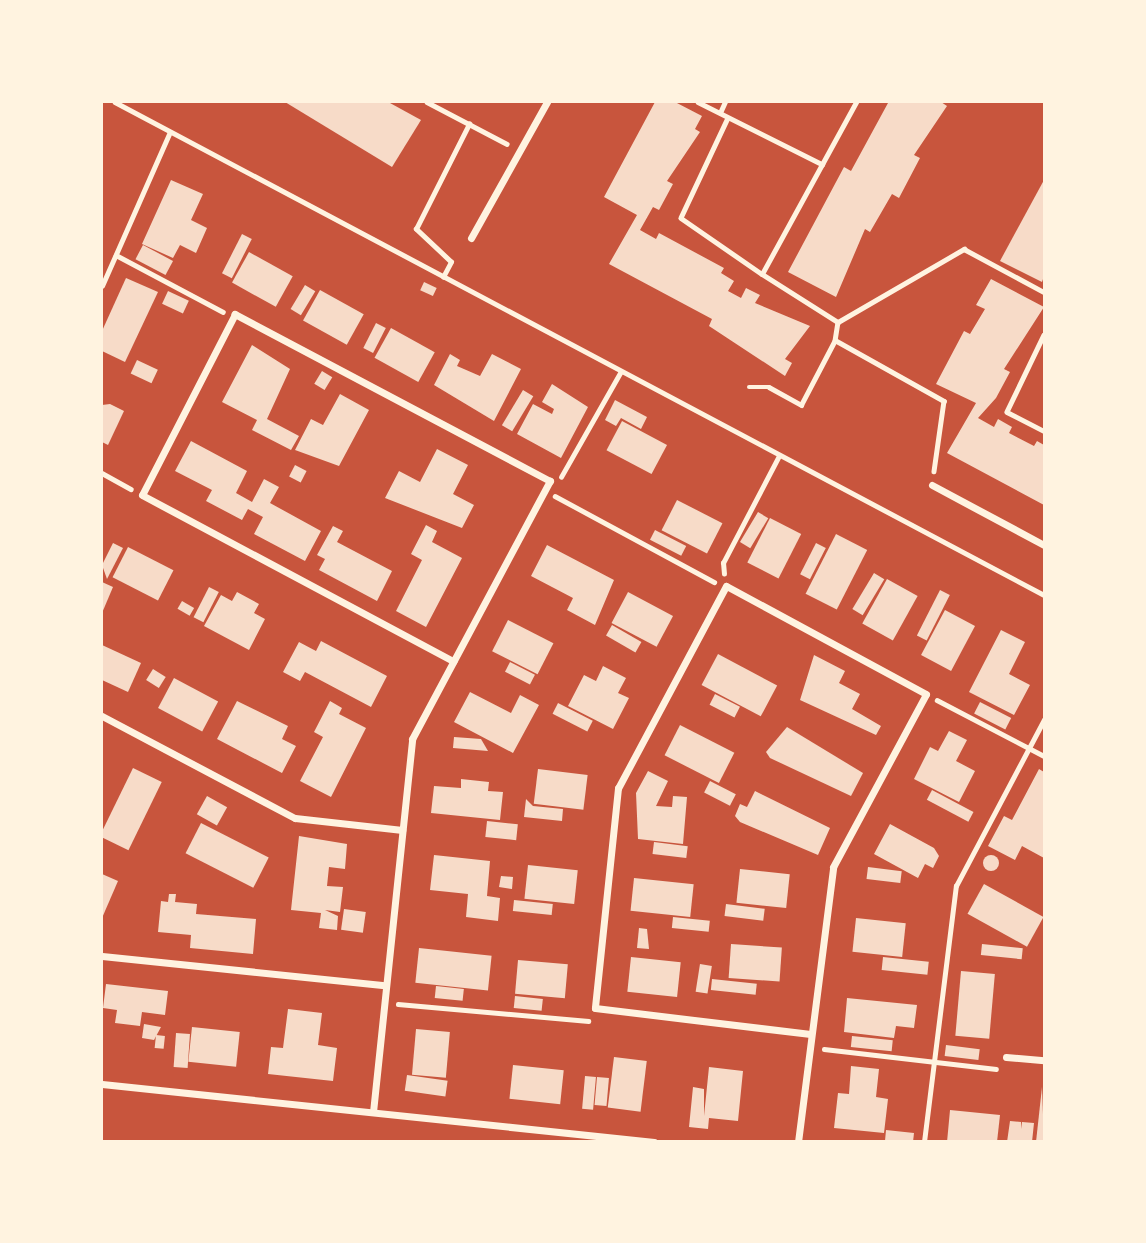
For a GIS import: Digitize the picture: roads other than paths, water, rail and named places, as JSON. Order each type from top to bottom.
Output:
[{"type":"street","points":[[471,238],[547,102]]},
{"type":"street","points":[[373,1112],[412,739],[550,481],[233,318],[142,495],[453,661]]},
{"type":"street","points":[[932,485],[1045,545]]},
{"type":"street","points":[[798,1142],[833,867],[926,694],[726,587],[618,788],[595,1008],[810,1034]]},
{"type":"street","points":[[102,716],[295,818],[402,830]]},
{"type":"street","points":[[102,956],[385,985]]},
{"type":"street","points":[[1006,1056],[1045,1060]]},
{"type":"street","points":[[102,1084],[654,1142]]}]
